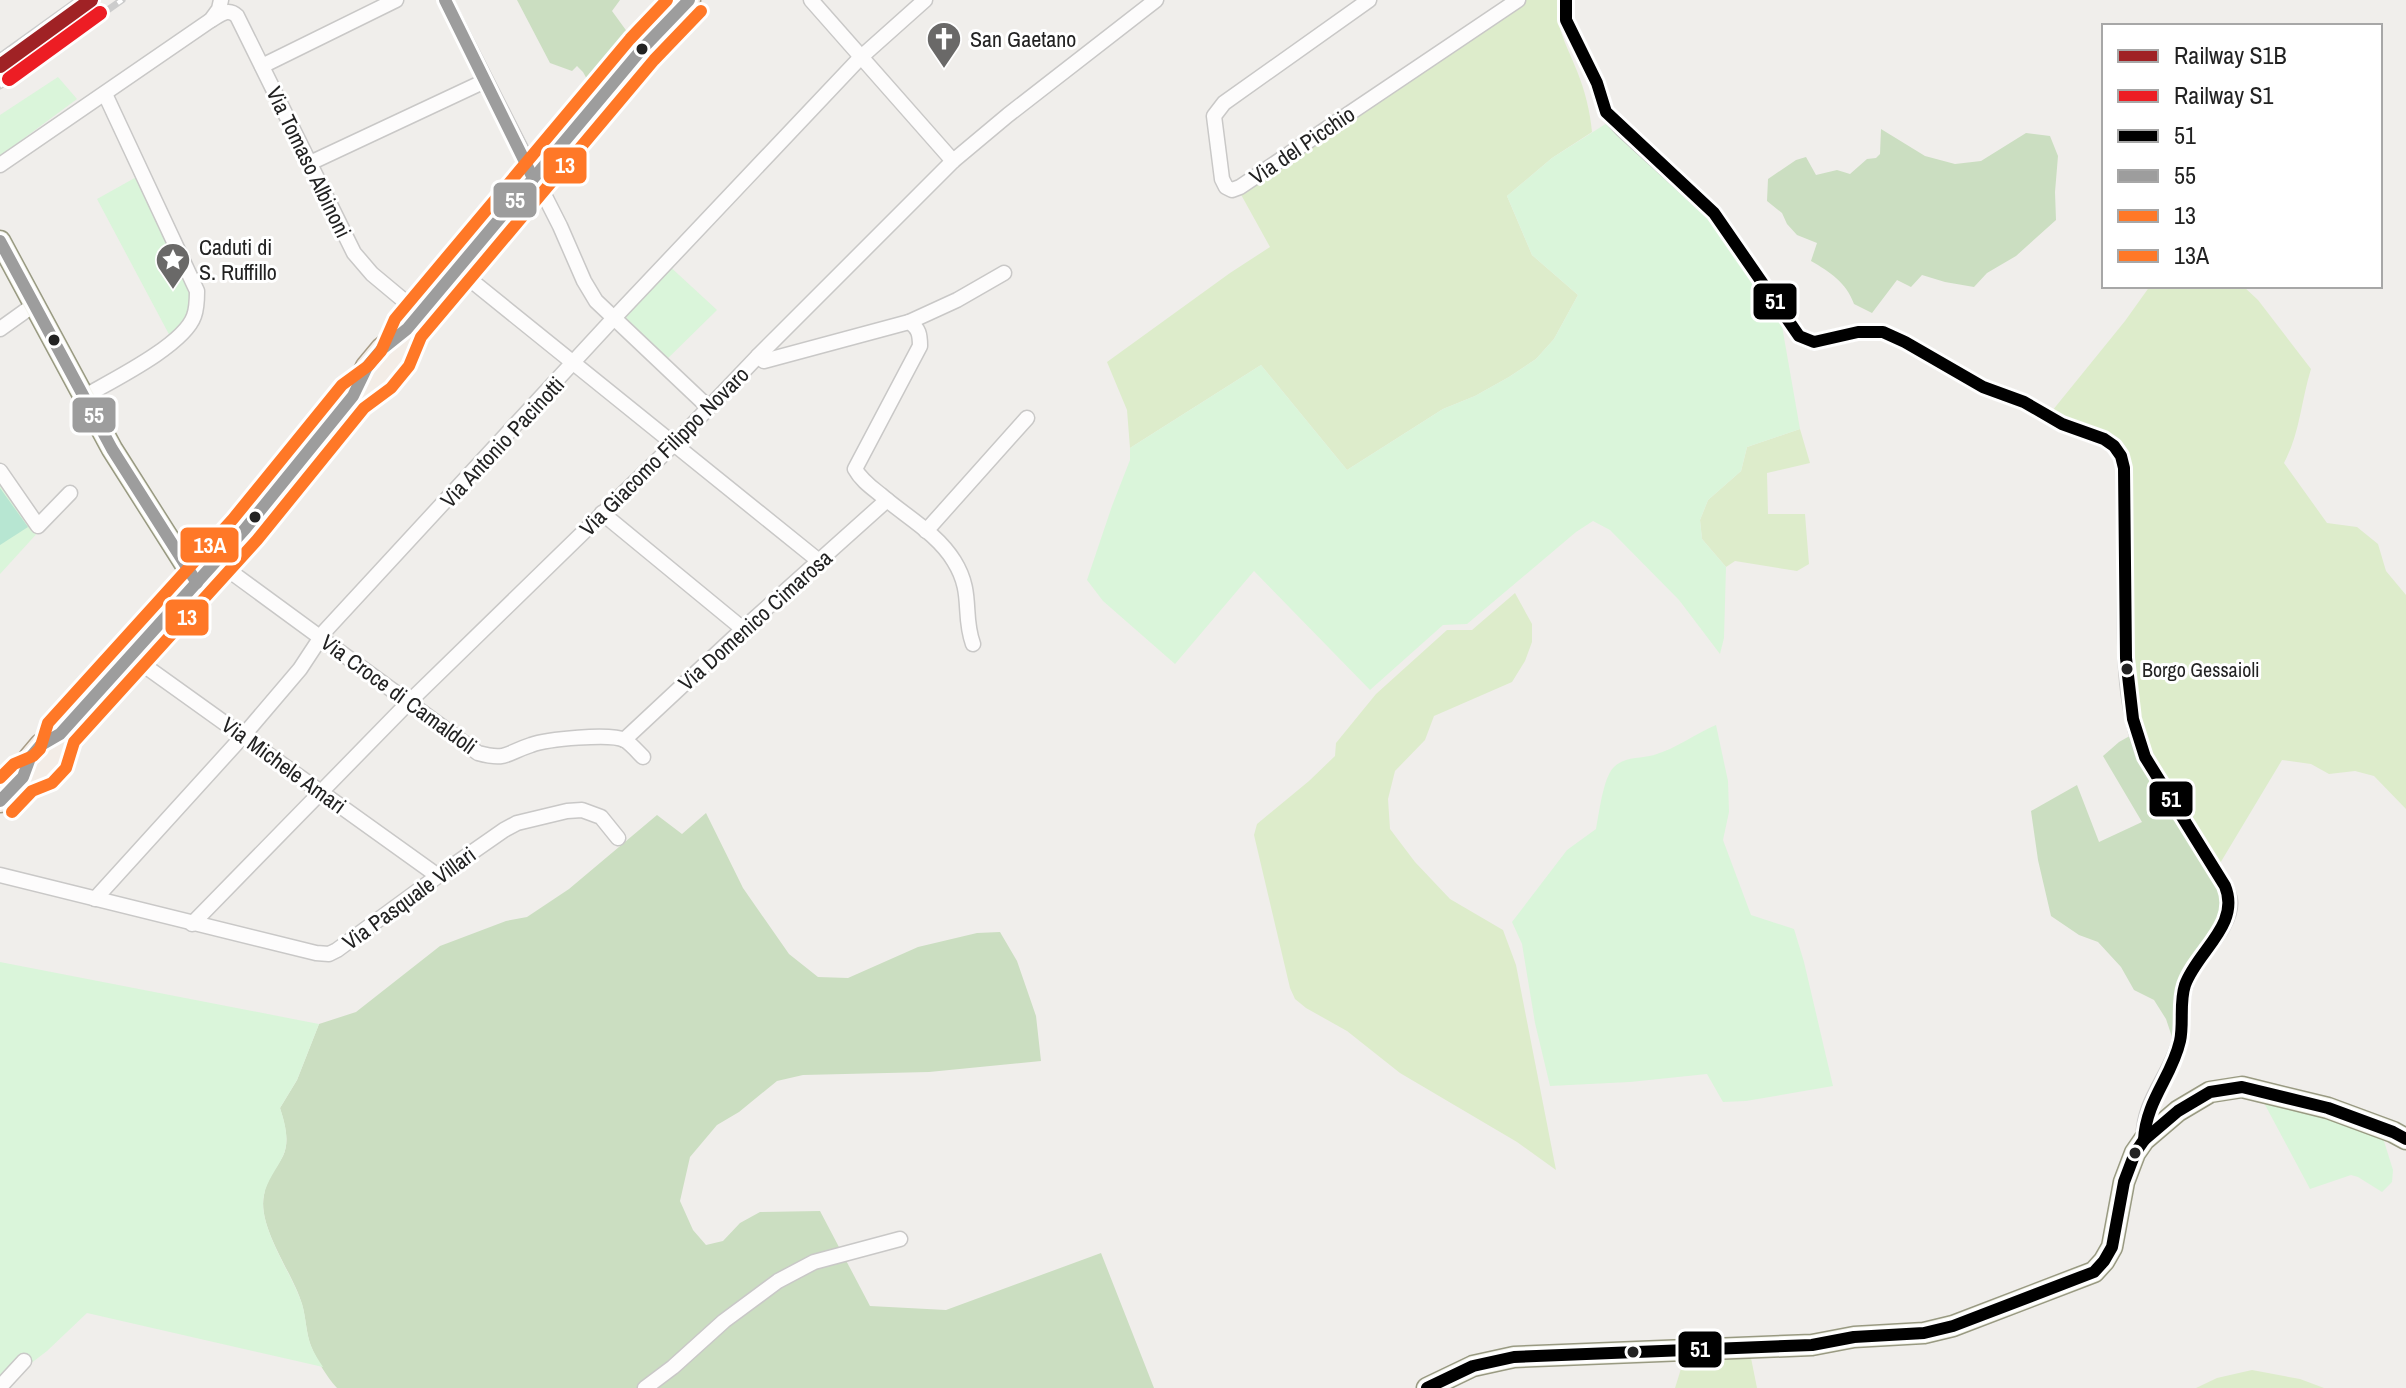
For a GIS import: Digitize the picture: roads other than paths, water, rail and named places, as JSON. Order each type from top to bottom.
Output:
[{"type":"main road","points":[[9,786],[41,745],[60,734],[197,583],[353,396],[374,358],[414,321],[642,49],[689,0]]},
{"type":"street","points":[[0,165],[211,20],[221,0]]},
{"type":"street","points":[[262,66],[396,0]]},
{"type":"street","points":[[445,0],[596,301],[708,407]]},
{"type":"street","points":[[811,0],[953,161]]},
{"type":"street","name":"Via Antonio Pacinotti","points":[[95,899],[243,736],[300,669],[325,631],[860,58],[925,0]]},
{"type":"street","name":"Via del Picchio","points":[[1369,0],[1218,110],[1214,116],[1222,179],[1226,187],[1232,190],[1240,187],[1518,0]]},
{"type":"street","points":[[1566,0],[1566,20],[1597,83],[1606,112],[1714,213],[1799,336],[1814,342],[1858,332],[1883,332],[1983,387],[2024,402],[2062,424],[2104,439],[2121,456],[2124,468],[2125,629],[2130,709],[2135,733],[2145,757],[2225,886],[2230,901],[2220,930],[2195,964],[2185,984],[2180,1040],[2143,1123],[2144,1140]]},
{"type":"street","name":"Via Giacomo Filippo Novaro","points":[[192,924],[408,703],[674,444],[953,161],[1153,1]]},
{"type":"street","name":"Via Tomaso Albinoni","points":[[211,20],[225,12],[234,13],[359,260],[414,321]]},
{"type":"street","points":[[310,163],[485,81]]},
{"type":"street","points":[[85,396],[171,344],[190,325],[197,304],[197,291],[105,94]]},
{"type":"street","points":[[0,241],[112,449],[197,583]]},
{"type":"street","points":[[457,269],[819,561]]},
{"type":"street","points":[[758,356],[764,361],[776,359],[909,322],[957,300],[1004,273]]},
{"type":"street","points":[[0,329],[35,304]]},
{"type":"street","points":[[909,322],[920,335],[920,346],[855,469],[859,476],[926,531],[954,561],[963,580],[969,611],[967,628],[973,644]]},
{"type":"street","points":[[926,531],[1027,418]]},
{"type":"street","points":[[0,471],[38,526],[70,493]]},
{"type":"street","name":"Via Domenico Cimarosa","points":[[624,740],[887,500]]},
{"type":"street","points":[[602,513],[743,629]]},
{"type":"street","name":"Via Croce di Camaldoli","points":[[216,561],[478,753],[493,757],[508,756],[532,745],[587,737],[624,740]]},
{"type":"street","name":"Via Michele Amari","points":[[131,656],[438,876]]},
{"type":"street","points":[[624,740],[643,757]]},
{"type":"street","name":"Via Pasquale Villari","points":[[0,875],[192,924],[329,954],[517,823],[582,810],[601,817],[618,838]]},
{"type":"street","points":[[1427,1388],[1473,1366],[1514,1357],[1812,1345],[1854,1337],[1924,1333],[1953,1326],[2094,1272],[2112,1247],[2124,1182],[2135,1153],[2144,1140],[2178,1111],[2210,1092],[2242,1087],[2328,1108],[2406,1139]]},
{"type":"street","points":[[645,1388],[724,1321],[778,1281],[814,1262],[900,1239]]},
{"type":"street","points":[[0,1387],[24,1361]]},
{"type":"railway","points":[[0,56],[78,0]]},
{"type":"railway","points":[[0,86],[122,0]]},
{"type":"rail line","name":"S1B","points":[[0,66],[91,0]]},
{"type":"rail line","name":"S1","points":[[9,79],[100,13]]},
{"type":"place","name":"San Gaetano","points":[[944,70]]},
{"type":"place","name":"Caduti di S. Ruffillo","points":[[173,291]]},
{"type":"place","name":"Borgo Gessaioli","points":[[2127,669]]}]
